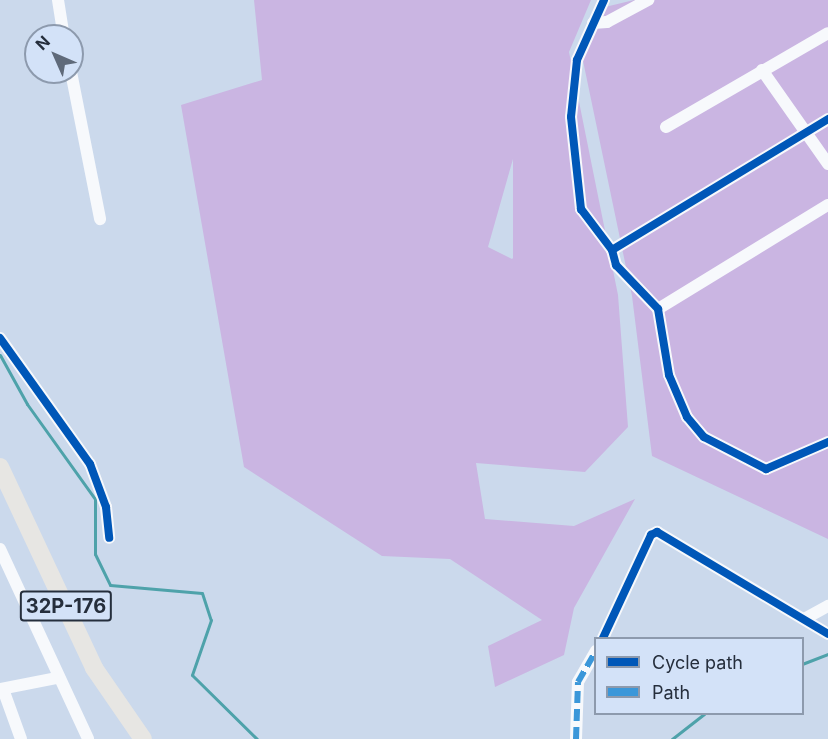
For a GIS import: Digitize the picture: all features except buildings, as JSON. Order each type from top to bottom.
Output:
[{"type":"main road","name":"32Р-176","points":[[0,466],[94,668],[143,739]]},
{"type":"street","points":[[58,0],[62,24]]},
{"type":"street","points":[[604,0],[577,60],[571,117],[581,209],[612,250],[616,265],[658,309],[669,375],[687,417],[704,437],[766,469],[828,442]]},
{"type":"street","points":[[593,23],[607,22],[648,0]]},
{"type":"street","points":[[666,128],[828,33]]},
{"type":"street","points":[[762,70],[828,164]]},
{"type":"street","points":[[73,84],[100,219]]},
{"type":"street","points":[[612,250],[828,119]]},
{"type":"street","points":[[658,309],[828,205]]},
{"type":"street","points":[[0,338],[90,464],[106,507],[109,538]]},
{"type":"street","points":[[604,637],[651,535],[657,532],[806,618],[828,634]]},
{"type":"street","points":[[0,549],[56,678],[88,739]]},
{"type":"street","points":[[806,618],[828,606]]},
{"type":"street","points":[[576,739],[578,682],[594,654]]},
{"type":"street","points":[[21,739],[2,689],[56,678]]},
{"type":"shaded area","points":[[254,0],[591,0],[569,52],[618,295],[628,427],[585,472],[476,463],[485,519],[574,526],[635,499],[574,608],[564,655],[495,687],[488,646],[542,620],[450,559],[382,556],[244,467],[181,105],[262,80]],"holes":[[[513,159],[513,258],[488,247]]]},
{"type":"shaded area","points":[[634,0],[828,0],[828,539],[652,456],[632,296],[582,56],[601,8]]},
{"type":"waterway","points":[[0,355],[27,404],[95,499],[95,554],[110,585],[202,593],[211,620],[192,675],[257,739]]},
{"type":"waterway","points":[[804,663],[828,654]]},
{"type":"waterway","points":[[672,739],[703,715]]},
{"type":"marked path","points":[[576,739],[578,682],[594,654]]},
{"type":"cycle path","points":[[604,0],[577,60],[571,117],[581,209],[612,250],[616,265],[658,309],[669,375],[687,417],[704,437],[766,469],[828,442]]},
{"type":"cycle path","points":[[612,250],[828,119]]},
{"type":"cycle path","points":[[0,338],[90,464],[106,507],[109,538]]},
{"type":"cycle path","points":[[603,637],[651,535],[657,532],[828,634]]}]
